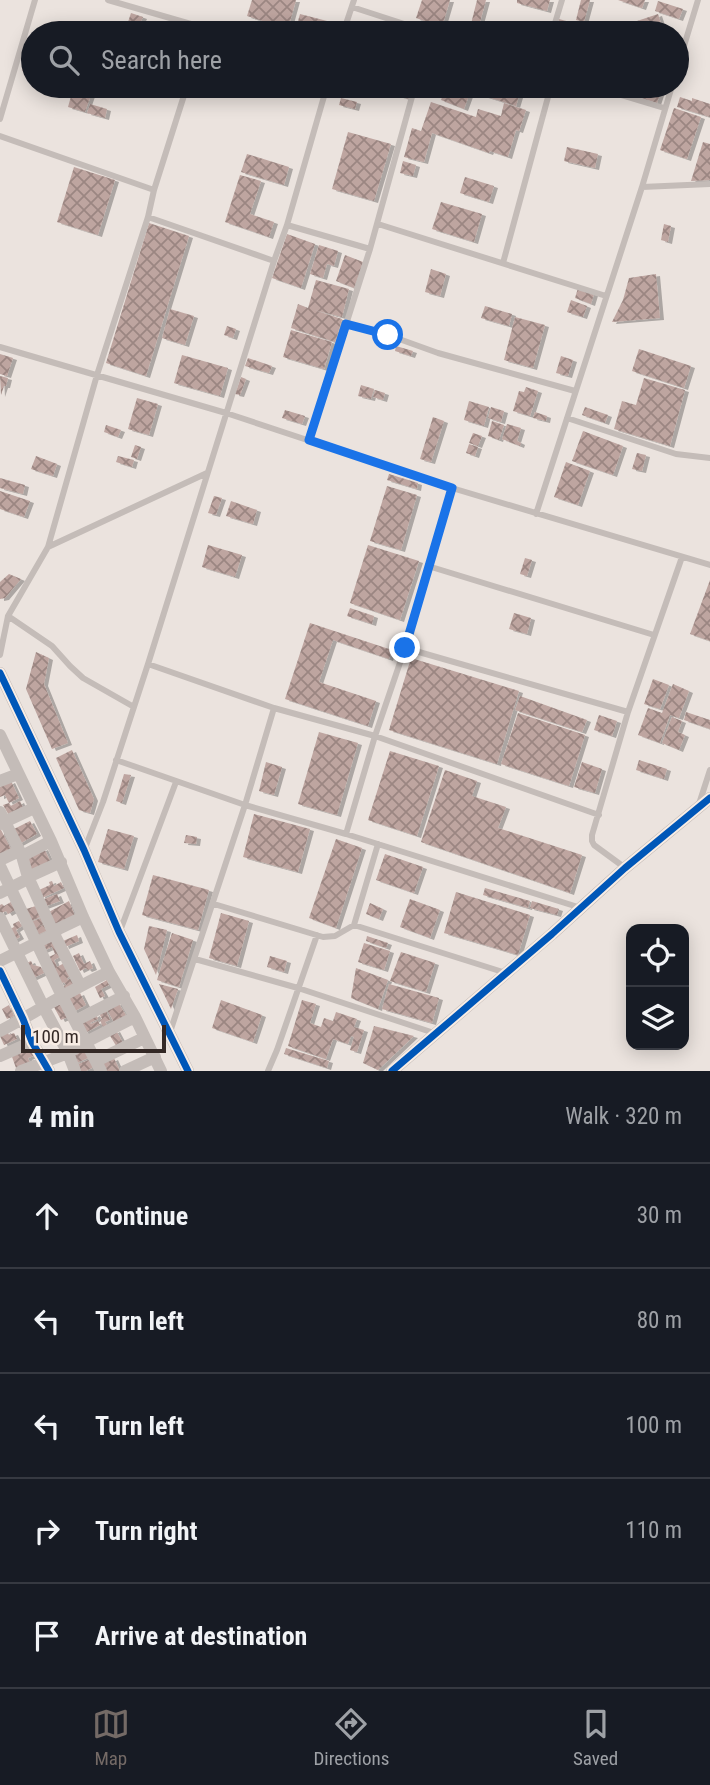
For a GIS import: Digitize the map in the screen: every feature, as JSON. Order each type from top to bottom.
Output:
[{"type":"street","points":[[0,673],[84,850],[119,932],[188,1071]]},
{"type":"street","points":[[0,735],[4,756],[18,774],[61,862],[109,972],[124,996],[161,1071]]},
{"type":"street","points":[[0,781],[18,774]]},
{"type":"street","points":[[392,1071],[625,868],[710,798]]},
{"type":"street","points":[[34,808],[2,819],[21,854],[28,877],[80,985]]},
{"type":"street","points":[[0,860],[51,841]]},
{"type":"street","points":[[5,890],[61,862]]},
{"type":"street","points":[[0,866],[5,890],[36,943],[99,1066],[144,1038]]},
{"type":"street","points":[[0,961],[83,917]]},
{"type":"street","points":[[0,918],[75,1071]]},
{"type":"street","points":[[0,971],[45,1066]]},
{"type":"street","points":[[1,1029],[109,972]]},
{"type":"street","points":[[75,1021],[124,996]]},
{"type":"street","points":[[21,1071],[45,1066],[135,1017]]},
{"type":"street","points":[[0,1056],[32,1042]]},
{"type":"street","points":[[125,1071],[155,1057]]},
{"type":"lane","points":[[29,21],[35,0]]},
{"type":"lane","points":[[108,0],[173,21]]},
{"type":"lane","points":[[556,21],[562,0]]},
{"type":"lane","points":[[689,30],[698,0]]},
{"type":"lane","points":[[347,21],[353,4],[398,21]]},
{"type":"lane","points":[[0,119],[21,48]]},
{"type":"lane","points":[[0,655],[8,616],[48,547],[97,375],[183,98]]},
{"type":"lane","points":[[84,850],[103,802],[148,664],[287,225],[324,98]]},
{"type":"lane","points":[[309,440],[378,224],[412,98]]},
{"type":"lane","points":[[503,263],[548,98]]},
{"type":"lane","points":[[631,98],[664,108]]},
{"type":"lane","points":[[536,514],[642,187],[668,98]]},
{"type":"lane","points":[[0,136],[155,190]]},
{"type":"lane","points":[[642,187],[710,184]]},
{"type":"lane","points":[[148,217],[274,261]]},
{"type":"lane","points":[[378,224],[606,296]]},
{"type":"lane","points":[[287,225],[370,249]]},
{"type":"lane","points":[[346,324],[575,391]]},
{"type":"lane","points":[[0,347],[226,413],[452,488],[710,565]]},
{"type":"lane","points":[[567,418],[676,454],[710,458]]},
{"type":"lane","points":[[48,547],[207,473]]},
{"type":"lane","points":[[346,834],[452,488]]},
{"type":"lane","points":[[625,868],[594,845],[592,835],[628,712],[682,556]]},
{"type":"lane","points":[[428,566],[654,635]]},
{"type":"lane","points":[[8,616],[52,646],[83,678],[134,707]]},
{"type":"lane","points":[[405,648],[628,712]]},
{"type":"lane","points":[[148,664],[274,708],[375,736],[599,815]]},
{"type":"lane","points":[[169,1034],[214,904],[274,708]]},
{"type":"lane","points":[[116,760],[245,805],[581,908]]},
{"type":"lane","points":[[697,809],[710,770]]},
{"type":"lane","points":[[119,932],[176,782]]},
{"type":"lane","points":[[214,904],[323,937],[335,936],[354,925],[378,844]]},
{"type":"lane","points":[[354,925],[506,973]]},
{"type":"lane","points":[[268,1071],[317,935]]},
{"type":"lane","points":[[195,959],[298,988],[434,1033]]},
{"type":"building","points":[[252,0],[296,0],[290,21],[263,21],[247,16]]},
{"type":"building","points":[[422,0],[450,0],[444,21],[416,18]]},
{"type":"building","points":[[477,0],[486,0],[480,21],[472,21]]},
{"type":"building","points":[[517,0],[550,0],[547,11],[517,3]]},
{"type":"building","points":[[581,0],[590,0],[584,21],[576,20]]},
{"type":"building","points":[[618,0],[645,0],[642,8]]},
{"type":"building","points":[[658,1],[683,9],[679,19],[655,11]]},
{"type":"building","points":[[131,13],[143,17],[141,21],[128,21]]},
{"type":"building","points":[[300,14],[327,21],[298,21]]},
{"type":"building","points":[[658,14],[660,21],[637,21]]},
{"type":"building","points":[[70,98],[90,98],[85,112],[68,107]]},
{"type":"building","points":[[341,98],[357,102],[355,109],[339,105]]},
{"type":"building","points":[[442,98],[468,98],[464,109],[441,100]]},
{"type":"building","points":[[491,98],[518,98],[516,106]]},
{"type":"building","points":[[642,98],[659,98],[657,103]]},
{"type":"building","points":[[680,98],[692,101],[692,98],[710,104],[710,117],[677,107]]},
{"type":"building","points":[[431,102],[476,117],[478,109],[501,116],[504,103],[526,110],[519,131],[516,130],[508,157],[432,133],[424,162],[404,157],[412,128],[421,131]]},
{"type":"building","points":[[90,104],[107,109],[105,118],[87,113]]},
{"type":"building","points":[[674,108],[701,117],[687,159],[660,150]]},
{"type":"building","points":[[348,132],[391,144],[374,201],[332,189]]},
{"type":"building","points":[[703,142],[710,144],[710,180],[691,181]]},
{"type":"building","points":[[567,147],[598,154],[595,168],[564,161]]},
{"type":"building","points":[[247,154],[289,167],[284,185],[241,172]]},
{"type":"building","points":[[403,161],[416,165],[413,176],[400,173]]},
{"type":"building","points":[[74,167],[115,180],[98,235],[57,222]]},
{"type":"building","points":[[240,175],[261,181],[250,214],[274,222],[269,237],[225,222]]},
{"type":"building","points":[[465,177],[494,186],[489,202],[460,193]]},
{"type":"building","points":[[441,202],[482,214],[474,242],[432,229]]},
{"type":"building","points":[[149,223],[189,236],[146,376],[106,363]]},
{"type":"building","points":[[664,224],[671,226],[668,242],[661,240]]},
{"type":"building","points":[[287,234],[315,244],[301,288],[272,278]]},
{"type":"building","points":[[319,245],[338,251],[334,266],[327,264],[323,278],[310,274]]},
{"type":"building","points":[[345,255],[363,262],[354,288],[336,281]]},
{"type":"building","points":[[431,269],[446,274],[440,296],[425,292]]},
{"type":"building","points":[[656,274],[660,318],[612,322],[623,300],[629,278]]},
{"type":"building","points":[[316,280],[349,289],[342,317],[314,310],[342,319],[335,342],[291,328],[298,304],[308,308]]},
{"type":"building","points":[[578,288],[594,294],[591,304],[575,298]]},
{"type":"building","points":[[571,300],[587,306],[583,317],[567,312]]},
{"type":"building","points":[[485,306],[512,314],[509,326],[481,318]]},
{"type":"building","points":[[170,309],[194,316],[185,345],[162,338]]},
{"type":"building","points":[[515,317],[545,325],[533,368],[504,360]]},
{"type":"building","points":[[227,326],[236,329],[233,338],[224,335]]},
{"type":"building","points":[[291,330],[332,342],[324,369],[283,357]]},
{"type":"building","points":[[396,346],[413,351],[411,356],[395,351]]},
{"type":"building","points":[[639,349],[691,366],[684,388],[632,371]]},
{"type":"building","points":[[0,354],[13,358],[7,376],[0,374]]},
{"type":"building","points":[[182,355],[228,368],[220,396],[174,383]]},
{"type":"building","points":[[561,356],[573,360],[568,376],[556,373]]},
{"type":"building","points":[[248,358],[272,366],[269,373],[245,366]]},
{"type":"building","points":[[0,376],[8,378],[1,395]]},
{"type":"building","points":[[241,377],[246,379],[240,395],[235,394]]},
{"type":"building","points":[[644,378],[685,390],[670,446],[614,429],[622,401],[636,405]]},
{"type":"building","points":[[361,385],[374,389],[371,399],[358,396]]},
{"type":"building","points":[[526,387],[538,391],[530,416],[513,411],[519,391],[524,392]]},
{"type":"building","points":[[375,390],[385,393],[383,400],[373,397]]},
{"type":"building","points":[[137,398],[158,404],[149,435],[128,429]]},
{"type":"building","points":[[469,401],[489,407],[484,426],[464,420]]},
{"type":"building","points":[[491,407],[504,411],[501,422],[488,418]]},
{"type":"building","points":[[585,407],[608,415],[605,423],[582,415]]},
{"type":"building","points":[[285,410],[305,416],[302,424],[282,418]]},
{"type":"building","points":[[535,412],[547,416],[546,421],[533,418]]},
{"type":"building","points":[[433,417],[444,421],[431,462],[420,459]]},
{"type":"building","points":[[492,421],[504,425],[499,440],[488,436]]},
{"type":"building","points":[[507,424],[521,428],[517,441],[521,443],[520,446],[502,439]]},
{"type":"building","points":[[106,425],[121,430],[118,437],[104,432]]},
{"type":"building","points":[[583,431],[623,446],[613,475],[572,461]]},
{"type":"building","points":[[473,433],[482,436],[478,446],[469,443]]},
{"type":"building","points":[[469,444],[478,447],[475,456],[466,453]]},
{"type":"building","points":[[135,445],[141,447],[137,459],[131,457]]},
{"type":"building","points":[[637,453],[646,455],[642,471],[632,469]]},
{"type":"building","points":[[36,456],[57,464],[53,476],[31,469]]},
{"type":"building","points":[[118,456],[134,460],[132,467],[116,462]]},
{"type":"building","points":[[566,462],[590,471],[578,505],[554,497]]},
{"type":"building","points":[[389,474],[418,483],[417,489],[387,480]]},
{"type":"building","points":[[0,478],[25,485],[23,494],[0,488]]},
{"type":"building","points":[[387,486],[417,495],[401,550],[370,541]]},
{"type":"building","points":[[0,491],[30,501],[24,517],[0,509]]},
{"type":"building","points":[[214,496],[222,498],[216,515],[208,513]]},
{"type":"building","points":[[231,501],[257,510],[253,524],[226,516]]},
{"type":"building","points":[[208,545],[242,555],[235,577],[202,567]]},
{"type":"building","points":[[368,545],[419,561],[400,620],[350,603]]},
{"type":"building","points":[[525,558],[532,560],[527,576],[520,574]]},
{"type":"building","points":[[9,574],[21,579],[5,598],[0,599],[0,582]]},
{"type":"building","points":[[710,580],[710,641],[690,634]]},
{"type":"building","points":[[350,608],[374,616],[372,624],[347,616]]},
{"type":"building","points":[[514,613],[531,618],[527,634],[509,629]]},
{"type":"building","points":[[310,623],[392,650],[389,659],[333,640],[319,682],[376,701],[368,726],[285,699]]},
{"type":"building","points":[[36,652],[49,658],[44,684],[68,743],[52,749],[26,689]]},
{"type":"building","points":[[411,658],[519,691],[497,764],[389,730]]},
{"type":"building","points":[[653,679],[669,685],[660,709],[644,704]]},
{"type":"building","points":[[673,684],[689,691],[679,718],[670,715],[660,743],[638,735],[648,708],[662,713]]},
{"type":"building","points":[[520,696],[587,720],[582,732],[515,710]]},
{"type":"building","points":[[686,712],[710,720],[710,729],[684,720]]},
{"type":"building","points":[[518,713],[585,735],[569,786],[501,764]]},
{"type":"building","points":[[599,715],[617,721],[612,736],[594,730]]},
{"type":"building","points":[[672,717],[682,721],[678,732],[685,735],[679,750],[662,743]]},
{"type":"building","points":[[319,732],[358,743],[337,815],[298,804]]},
{"type":"building","points":[[72,750],[94,799],[90,813],[79,810],[56,758]]},
{"type":"building","points":[[390,751],[439,766],[417,836],[368,820]]},
{"type":"building","points":[[639,760],[667,769],[664,779],[636,770]]},
{"type":"building","points":[[266,762],[282,767],[274,795],[259,791]]},
{"type":"building","points":[[582,762],[602,769],[595,793],[574,787]]},
{"type":"building","points":[[445,770],[477,781],[472,796],[506,807],[498,828],[582,855],[570,893],[421,842]]},
{"type":"building","points":[[124,774],[131,775],[122,803],[116,801]]},
{"type":"building","points":[[11,781],[19,798],[9,803],[5,795],[0,797],[0,787]]},
{"type":"building","points":[[20,801],[24,810],[10,817],[3,805],[9,803],[11,806]]},
{"type":"building","points":[[254,814],[310,829],[298,872],[243,857]]},
{"type":"building","points":[[30,821],[37,834],[19,844],[12,830]]},
{"type":"building","points":[[0,828],[12,851],[0,857]]},
{"type":"building","points":[[108,829],[134,836],[124,869],[98,862]]},
{"type":"building","points":[[186,835],[197,837],[196,844],[184,843]]},
{"type":"building","points":[[336,839],[362,848],[336,928],[309,918]]},
{"type":"building","points":[[44,848],[51,863],[30,873],[23,858]]},
{"type":"building","points":[[385,854],[423,867],[414,893],[376,880]]},
{"type":"building","points":[[153,875],[209,890],[198,930],[142,915]]},
{"type":"building","points":[[52,881],[54,886],[61,882],[64,888],[42,898],[39,890],[50,885],[49,882]]},
{"type":"building","points":[[485,888],[530,901],[528,908],[483,895]]},
{"type":"building","points":[[456,892],[530,915],[518,955],[444,933]]},
{"type":"building","points":[[57,894],[60,901],[44,907],[42,900]]},
{"type":"building","points":[[410,899],[440,910],[430,938],[400,927]]},
{"type":"building","points":[[69,901],[75,916],[55,926],[47,913]]},
{"type":"building","points":[[532,901],[559,909],[557,915],[530,908]]},
{"type":"building","points":[[11,902],[15,910],[0,914],[0,905]]},
{"type":"building","points":[[370,903],[383,909],[379,919],[366,914]]},
{"type":"building","points":[[39,905],[42,916],[29,922],[23,910]]},
{"type":"building","points":[[221,913],[249,921],[237,966],[209,958]]},
{"type":"building","points":[[43,917],[46,923],[37,927],[46,924],[48,930],[35,936],[29,923]]},
{"type":"building","points":[[19,921],[22,926],[16,930],[20,937],[13,941],[8,930]]},
{"type":"building","points":[[149,926],[167,930],[156,975],[144,949]]},
{"type":"building","points":[[172,933],[193,940],[179,987],[157,980]]},
{"type":"building","points":[[77,935],[79,941],[65,947],[63,941]]},
{"type":"building","points":[[367,936],[388,943],[386,948],[366,941]]},
{"type":"building","points":[[53,938],[62,956],[54,960],[57,967],[66,962],[72,975],[67,978],[68,980],[73,977],[77,985],[67,987],[64,982],[60,984],[47,958],[55,954],[52,947],[43,951],[40,944]]},
{"type":"building","points":[[364,943],[390,951],[384,970],[358,962]]},
{"type":"building","points":[[401,952],[435,963],[426,992],[390,981]]},
{"type":"building","points":[[79,953],[84,964],[90,961],[93,968],[80,971],[73,956]]},
{"type":"building","points":[[270,956],[287,961],[284,972],[267,967]]},
{"type":"building","points":[[31,961],[33,965],[41,967],[44,973],[31,979],[24,964]]},
{"type":"building","points":[[356,968],[388,980],[378,1009],[351,998]]},
{"type":"building","points":[[107,980],[109,985],[101,989],[105,996],[100,998],[95,987]]},
{"type":"building","points":[[159,984],[178,989],[171,1009]]},
{"type":"building","points":[[389,984],[439,998],[432,1023],[382,1009]]},
{"type":"building","points":[[80,993],[86,1005],[73,1012],[67,999]]},
{"type":"building","points":[[221,1000],[262,1015],[253,1042],[212,1028]]},
{"type":"building","points":[[302,1000],[316,1004],[310,1023],[321,1027],[324,1018],[333,1021],[336,1012],[357,1019],[354,1027],[364,1030],[357,1052],[350,1050],[354,1037],[351,1036],[348,1044],[333,1039],[326,1059],[288,1046]]},
{"type":"building","points":[[118,1002],[127,1017],[115,1024],[106,1008]]},
{"type":"building","points":[[61,1004],[68,1017],[61,1020],[54,1007]]},
{"type":"building","points":[[9,1005],[14,1016],[7,1019],[2,1009]]},
{"type":"building","points":[[105,1008],[110,1020],[105,1022],[107,1025],[103,1027],[98,1011]]},
{"type":"building","points":[[96,1014],[98,1019],[90,1023],[98,1021],[100,1025],[85,1033],[80,1023]]},
{"type":"building","points":[[374,1026],[414,1036],[378,1070],[363,1063]]},
{"type":"building","points":[[116,1030],[124,1045],[118,1049],[109,1034]]},
{"type":"building","points":[[7,1031],[9,1035],[14,1033],[17,1039],[4,1045],[0,1036]]},
{"type":"building","points":[[33,1047],[36,1055],[28,1058],[30,1063],[16,1068],[11,1054]]},
{"type":"building","points":[[85,1047],[90,1057],[75,1064],[70,1054]]},
{"type":"building","points":[[286,1048],[329,1061],[327,1068],[284,1054]]},
{"type":"building","points":[[114,1058],[120,1071],[105,1071],[102,1064]]},
{"type":"building","points":[[91,1059],[94,1067],[79,1071],[76,1065]]},
{"type":"cycle path","points":[[0,673],[84,850],[119,932],[188,1071]]},
{"type":"cycle path","points":[[392,1071],[625,868],[710,798]]},
{"type":"cycle path","points":[[0,971],[32,1042],[49,1071]]},
{"type":"route","points":[[388,335],[346,324],[309,440],[452,488],[405,648]]}]
